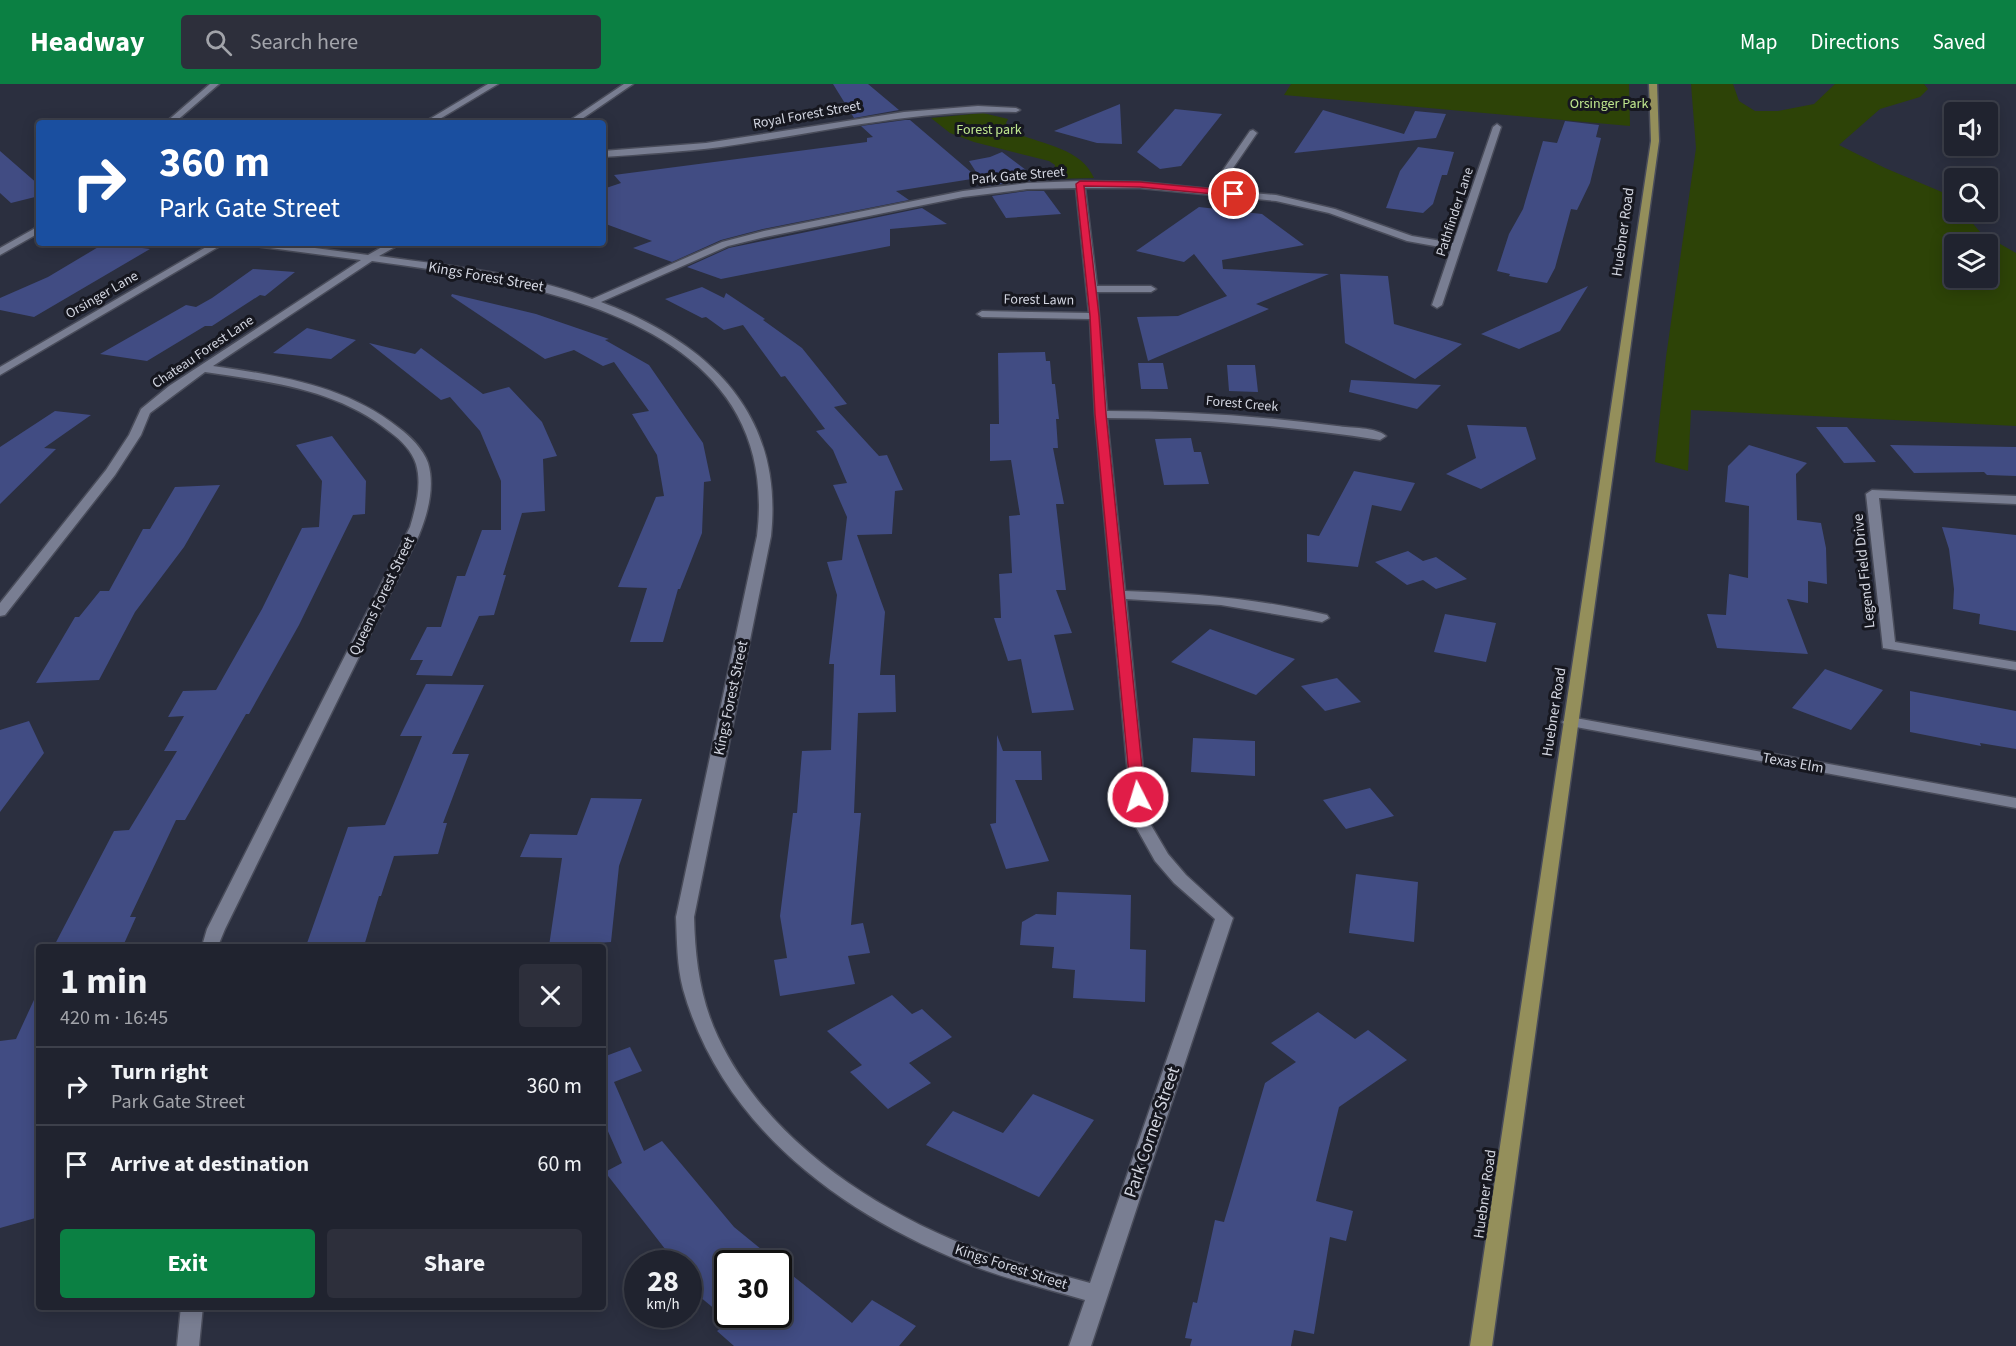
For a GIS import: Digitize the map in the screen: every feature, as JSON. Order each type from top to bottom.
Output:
[{"type":"main road","name":"Huebner Road","points":[[1481,1346],[1655,141],[1653,84]]},
{"type":"street","points":[[173,120],[215,84]]},
{"type":"street","points":[[432,120],[494,84]]},
{"type":"street","points":[[575,120],[629,84]]},
{"type":"street","name":"Royal Forest Street","points":[[606,154],[722,144],[905,112],[988,108],[1016,110]]},
{"type":"street","name":"Pathfinder Lane","points":[[1437,305],[1497,126]]},
{"type":"street","points":[[1213,191],[1253,133]]},
{"type":"street","points":[[1080,184],[1095,316],[1101,414],[1119,595],[1216,598],[1323,618]]},
{"type":"street","name":"Park Gate Street","points":[[591,303],[725,244],[764,234],[973,193],[1027,186],[1140,184],[1306,204],[1410,239],[1457,247]]},
{"type":"street","points":[[0,252],[36,231]]},
{"type":"street","name":"Orsinger Lane","points":[[0,372],[215,246]]},
{"type":"street","name":"Kings Forest Street","points":[[278,246],[478,273],[534,284],[591,303],[629,317],[666,335],[713,374],[741,406],[764,466],[768,500],[764,536],[685,917],[686,953],[692,990],[704,1028],[723,1066],[749,1103],[781,1139],[820,1173],[865,1204],[916,1233],[972,1257],[1097,1294]]},
{"type":"street","name":"Chateau Forest Lane","points":[[0,612],[111,472],[135,435],[145,411],[173,388],[392,246]]},
{"type":"street","points":[[1091,289],[1152,289]]},
{"type":"street","name":"Forest Lawn","points":[[982,314],[1095,316]]},
{"type":"street","name":"Queens Forest Street","points":[[203,368],[297,383],[350,399],[386,421],[414,447],[423,466],[424,497],[421,516],[413,535],[216,929],[211,944]]},
{"type":"street","name":"Forest Creek","points":[[1101,414],[1169,413],[1239,417],[1380,436]]},
{"type":"street","name":"Legend Field Drive","points":[[2016,500],[1872,494],[1888,645],[2016,666]]},
{"type":"street","name":"Park Corner Street","points":[[1080,1346],[1224,918],[1180,879],[1161,857],[1140,820],[1119,595]]},
{"type":"street","name":"Texas Elm","points":[[1570,722],[2016,803]]},
{"type":"street","points":[[188,1346],[192,1310]]},
{"type":"green space","name":"Orsinger Park","points":[[1291,84],[1629,84],[1630,126],[1284,95]]},
{"type":"green space","points":[[1691,84],[1733,84],[1739,101],[1755,111],[1778,111],[1814,104],[1835,84],[1924,84],[1928,89],[1920,97],[1880,109],[1839,145],[1885,168],[1944,193],[1944,222],[1972,222],[1983,234],[1944,234],[1944,288],[1998,288],[1998,243],[2016,253],[2016,426],[1691,410],[1688,471],[1655,462],[1666,357],[1696,148]]},
{"type":"green space","name":"Forest park","points":[[983,113],[1008,119],[1006,123],[1011,131],[1069,153],[1088,168],[1094,178],[1052,179],[1055,165],[1049,161],[974,142],[950,133],[931,118]]},
{"type":"building","points":[[833,84],[868,84],[899,110],[854,118]]},
{"type":"building","points":[[1120,104],[1122,144],[1097,143],[1054,131]]},
{"type":"building","points":[[1175,109],[1222,114],[1181,166],[1160,169],[1137,152]]},
{"type":"building","points":[[1323,110],[1404,134],[1415,111],[1446,114],[1436,138],[1294,153]]},
{"type":"building","points":[[910,120],[978,178],[896,191],[909,200],[763,229],[721,240],[672,262],[633,248],[652,241],[606,224],[606,188],[621,183],[614,175],[867,142],[867,138],[873,137],[861,126]]},
{"type":"building","points":[[1565,121],[1599,125],[1596,137],[1601,138],[1590,183],[1577,210],[1571,209],[1555,268],[1547,283],[1509,276],[1510,274],[1497,271],[1509,234],[1523,209],[1543,141],[1557,143]]},
{"type":"building","points":[[1418,147],[1454,152],[1447,175],[1442,175],[1433,204],[1423,213],[1386,208],[1400,171]]},
{"type":"building","points":[[0,151],[36,182],[36,197],[11,203],[0,193]]},
{"type":"building","points":[[1002,152],[1037,180],[985,186],[969,161]]},
{"type":"building","points":[[1044,191],[1061,214],[1006,218],[992,196]]},
{"type":"building","points":[[1199,207],[1262,214],[1304,245],[1222,260],[1223,269],[1329,274],[1256,304],[1269,309],[1148,361],[1137,317],[1178,316],[1227,296],[1194,254],[1184,262],[1136,251]]},
{"type":"building","points":[[922,208],[947,224],[890,229],[890,246],[721,279],[687,267],[729,248]]},
{"type":"building","points":[[100,246],[150,249],[34,317],[0,310],[0,298],[48,277]]},
{"type":"building","points":[[253,269],[295,272],[265,296],[260,295],[212,326],[205,326],[147,361],[100,354],[186,305],[196,307]]},
{"type":"building","points":[[1340,274],[1388,276],[1394,324],[1462,344],[1415,379],[1345,343]]},
{"type":"building","points":[[1588,286],[1560,331],[1519,349],[1481,334]]},
{"type":"building","points":[[702,287],[724,298],[726,293],[765,319],[763,320],[802,348],[847,404],[834,407],[879,456],[887,455],[903,490],[895,491],[892,534],[857,535],[885,612],[880,675],[895,675],[896,712],[858,713],[854,813],[861,813],[851,925],[863,923],[870,953],[848,956],[855,984],[780,996],[774,960],[787,958],[780,916],[793,813],[797,813],[802,751],[831,750],[834,664],[829,664],[837,595],[827,562],[842,560],[847,517],[833,485],[847,483],[833,450],[816,431],[825,429],[785,376],[781,377],[743,325],[724,330],[706,317],[702,318],[665,299]]},
{"type":"building","points":[[452,294],[536,314],[609,339],[605,340],[649,365],[703,443],[711,481],[704,482],[702,533],[680,589],[678,589],[663,642],[630,642],[647,588],[618,587],[656,497],[664,496],[657,455],[632,414],[649,411],[614,362],[603,366],[574,350],[545,359],[451,296]]},
{"type":"building","points":[[307,328],[356,340],[331,359],[273,353]]},
{"type":"building","points":[[369,343],[415,354],[421,348],[483,394],[509,387],[542,422],[557,456],[543,459],[545,511],[522,513],[503,575],[506,575],[494,615],[479,616],[452,676],[416,675],[423,660],[410,660],[427,627],[441,627],[457,576],[465,576],[482,530],[501,530],[501,481],[480,431],[450,397],[441,400]]},
{"type":"building","points":[[1045,352],[1046,361],[1050,361],[1052,384],[1055,384],[1059,419],[1056,419],[1058,448],[1053,448],[1064,504],[1056,504],[1066,590],[1056,590],[1072,633],[1054,635],[1074,710],[1032,713],[1021,659],[1008,661],[994,618],[1001,618],[999,574],[1012,573],[1009,516],[1020,515],[1011,460],[990,461],[990,424],[999,424],[998,353]]},
{"type":"building","points":[[1138,363],[1163,363],[1168,389],[1141,389]]},
{"type":"building","points":[[1227,365],[1255,365],[1258,392],[1229,391]]},
{"type":"building","points":[[1351,380],[1441,385],[1417,409],[1349,392]]},
{"type":"building","points":[[55,411],[91,415],[44,448],[56,449],[0,504],[0,447]]},
{"type":"building","points":[[1467,425],[1526,427],[1536,459],[1481,489],[1446,474],[1476,458]]},
{"type":"building","points":[[1816,427],[1847,427],[1876,462],[1844,463]]},
{"type":"building","points":[[332,436],[366,481],[365,514],[353,515],[299,625],[249,714],[246,714],[185,820],[176,820],[130,917],[136,917],[124,944],[55,944],[114,831],[129,830],[177,751],[164,751],[184,716],[168,717],[183,691],[216,690],[262,609],[302,528],[319,527],[322,481],[296,445]]},
{"type":"building","points":[[1191,438],[1194,452],[1201,452],[1209,484],[1164,485],[1155,439]]},
{"type":"building","points":[[1749,445],[1807,463],[1796,474],[1797,520],[1821,523],[1826,548],[1827,584],[1808,581],[1808,603],[1787,599],[1808,654],[1717,648],[1707,614],[1726,615],[1729,574],[1748,578],[1749,506],[1725,502],[1728,466]]},
{"type":"building","points":[[1890,445],[2016,447],[2016,476],[1987,475],[1984,472],[1914,473]]},
{"type":"building","points":[[1354,471],[1415,483],[1401,511],[1372,505],[1358,567],[1307,562],[1307,534],[1319,536]]},
{"type":"building","points":[[220,485],[184,547],[135,612],[99,680],[36,683],[75,617],[79,617],[100,591],[109,591],[143,529],[150,529],[175,487]]},
{"type":"building","points":[[1942,527],[2016,535],[2016,631],[1979,624],[1980,614],[1953,609],[1954,589],[1949,549]]},
{"type":"building","points":[[1408,551],[1423,561],[1436,557],[1467,579],[1436,589],[1423,580],[1407,585],[1375,562]]},
{"type":"building","points":[[1445,614],[1496,623],[1486,662],[1434,652]]},
{"type":"building","points":[[1210,629],[1295,659],[1256,695],[1171,662]]},
{"type":"building","points":[[1825,669],[1883,690],[1851,730],[1792,708]]},
{"type":"building","points":[[1337,678],[1361,702],[1325,711],[1301,686]]},
{"type":"building","points":[[426,684],[484,685],[452,754],[469,754],[443,823],[447,823],[438,854],[394,856],[365,944],[307,944],[348,827],[385,825],[422,736],[400,736]]},
{"type":"building","points":[[1910,691],[2016,711],[2016,749],[1980,743],[1981,746],[1910,732]]},
{"type":"building","points":[[29,721],[44,753],[0,812],[0,730]]},
{"type":"building","points":[[997,735],[1003,751],[1041,751],[1042,780],[1015,780],[1049,861],[1006,869],[990,824],[996,823]]},
{"type":"building","points":[[1193,738],[1255,741],[1255,776],[1191,772]]},
{"type":"building","points":[[1370,788],[1394,816],[1346,829],[1323,800]]},
{"type":"building","points":[[591,798],[642,799],[619,866],[611,942],[549,944],[562,858],[520,857],[530,834],[577,835]]},
{"type":"building","points":[[1356,874],[1418,882],[1414,942],[1349,933]]},
{"type":"building","points":[[1057,892],[1131,895],[1130,949],[1146,950],[1145,1002],[1073,998],[1075,970],[1052,968],[1054,947],[1020,945],[1022,922],[1036,914],[1056,915]]},
{"type":"building","points":[[892,995],[912,1014],[922,1009],[952,1037],[909,1063],[931,1083],[888,1109],[850,1072],[862,1065],[827,1031]]},
{"type":"building","points":[[36,996],[36,1218],[0,1228],[0,1041],[16,1039]]},
{"type":"building","points":[[1318,1012],[1355,1039],[1368,1030],[1407,1060],[1339,1107],[1316,1201],[1353,1211],[1346,1241],[1330,1237],[1314,1334],[1294,1330],[1291,1346],[1190,1346],[1192,1339],[1185,1338],[1193,1302],[1197,1303],[1215,1220],[1224,1222],[1265,1083],[1296,1062],[1271,1043]]},
{"type":"building","points":[[630,1047],[642,1071],[614,1082],[644,1151],[662,1141],[734,1227],[762,1250],[714,1250],[714,1308],[702,1299],[702,1250],[666,1250],[606,1173],[622,1163],[606,1127],[606,1056]]},
{"type":"building","points":[[1033,1094],[1094,1120],[1039,1197],[926,1145],[953,1111],[1003,1133]]},
{"type":"building","points":[[792,1275],[852,1323],[872,1300],[916,1326],[899,1346],[734,1346],[717,1331],[721,1328],[792,1328]]},
{"type":"route","points":[[1138,797],[1101,414],[1095,316],[1080,184],[1140,184],[1234,194]]}]
